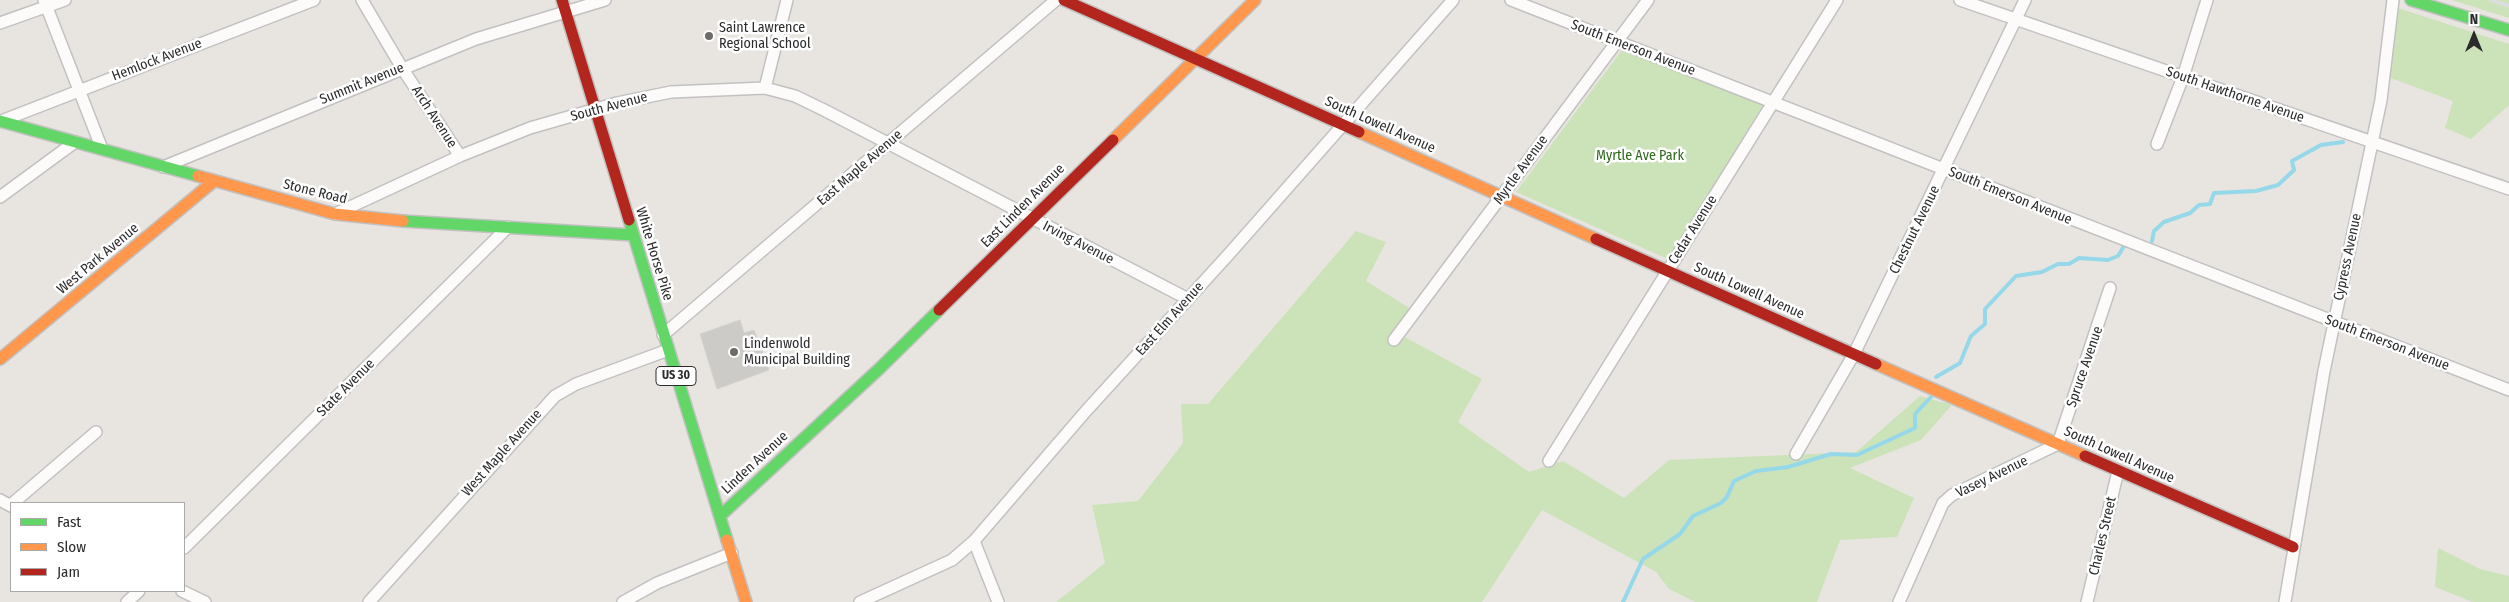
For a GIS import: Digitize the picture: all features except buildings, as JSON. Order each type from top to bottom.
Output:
[{"type":"main road","name":"White Horse Pike","points":[[562,0],[663,335],[720,516]]},
{"type":"main road","name":"South Lowell Avenue","points":[[1064,0],[1501,197],[2293,547]]},
{"type":"main road","name":"East Linden Avenue","points":[[811,432],[879,369],[1254,0]]},
{"type":"main road","points":[[2412,0],[2509,30]]},
{"type":"main road","name":"Stone Road","points":[[0,121],[335,214],[370,219],[633,235]]},
{"type":"main road","name":"West Park Avenue","points":[[0,359],[52,318],[214,181]]},
{"type":"main road","name":"Linden Avenue","points":[[720,516],[811,432]]},
{"type":"main road","name":"US 30","points":[[720,516],[746,602]]},
{"type":"street","points":[[0,23],[45,3],[65,0]]},
{"type":"street","name":"Hemlock Avenue","points":[[0,121],[314,0]]},
{"type":"street","name":"Arch Avenue","points":[[362,0],[402,68],[460,156]]},
{"type":"street","name":"Summit Avenue","points":[[163,167],[476,39],[605,0]]},
{"type":"street","points":[[765,88],[787,0]]},
{"type":"street","name":"East Maple Avenue","points":[[663,335],[1056,0]]},
{"type":"street","name":"East Elm Avenue","points":[[860,602],[952,560],[974,541],[1086,411],[1453,0]]},
{"type":"street","name":"South Emerson Avenue","points":[[1511,0],[2509,390]]},
{"type":"street","name":"Myrtle Avenue","points":[[1394,340],[1648,0]]},
{"type":"street","name":"Cedar Avenue","points":[[1549,461],[1837,0]]},
{"type":"street","name":"South Hawthorne Avenue","points":[[1960,0],[2509,189]]},
{"type":"street","name":"Chestnut Avenue","points":[[1796,454],[1854,354],[1945,170],[2025,0]]},
{"type":"street","points":[[2157,144],[2183,77],[2206,0]]},
{"type":"street","name":"Cypress Avenue","points":[[2285,602],[2293,547],[2334,322],[2381,100],[2393,0]]},
{"type":"street","points":[[45,3],[102,149]]},
{"type":"street","name":"South Avenue","points":[[335,214],[460,156],[530,128],[670,92],[765,88],[795,96],[888,144]]},
{"type":"street","points":[[0,197],[75,142]]},
{"type":"street","name":"Irving Avenue","points":[[888,144],[1188,299]]},
{"type":"street","name":"State Avenue","points":[[185,547],[508,227]]},
{"type":"street","name":"Spruce Avenue","points":[[2058,444],[2110,288]]},
{"type":"street","name":"West Maple Avenue","points":[[369,602],[447,513],[500,459],[555,396],[576,384],[668,350]]},
{"type":"street","points":[[11,502],[96,432]]},
{"type":"street","name":"Vasey Avenue","points":[[1899,602],[1943,503],[1952,495],[2058,444]]},
{"type":"street","name":"Charles Street","points":[[2087,602],[2106,529],[2118,471]]},
{"type":"street","points":[[974,541],[998,602]]},
{"type":"street","points":[[623,602],[657,583],[732,553]]},
{"type":"street","points":[[127,602],[138,592]]},
{"type":"street","points":[[184,592],[204,602]]},
{"type":"green space","points":[[2452,0],[2509,0],[2509,18]]},
{"type":"green space","points":[[2398,8],[2509,44],[2509,105],[2471,139],[2445,128],[2453,101],[2385,76]]},
{"type":"green space","name":"Myrtle Ave Park","points":[[1622,50],[1763,105],[1668,259],[1516,192]]},
{"type":"green space","points":[[1356,231],[1386,242],[1366,281],[1416,312],[1403,336],[1482,379],[1458,422],[1529,472],[1563,461],[1624,498],[1669,460],[1856,452],[1920,396],[1952,405],[1921,440],[1850,468],[1914,498],[1897,537],[1840,540],[1817,602],[1695,602],[1669,589],[1656,572],[1542,510],[1482,602],[1056,602],[1105,563],[1092,505],[1138,501],[1183,443],[1181,404],[1208,404]]},
{"type":"green space","points":[[2438,548],[2480,569],[2509,576],[2509,602],[2473,602],[2435,587]]},
{"type":"waterway","points":[[2152,241],[2154,231],[2164,222],[2190,213],[2199,205],[2210,204],[2214,193],[2256,191],[2278,185],[2294,170],[2292,161],[2321,145],[2343,142]]},
{"type":"waterway","points":[[1936,377],[1960,363],[1971,336],[1985,324],[1985,309],[2016,276],[2042,272],[2058,264],[2069,264],[2079,258],[2108,260],[2118,256],[2124,246]]},
{"type":"waterway","points":[[1623,602],[1643,559],[1680,534],[1693,516],[1721,503],[1727,497],[1734,481],[1756,471],[1788,467],[1831,454],[1857,455],[1915,428],[1915,414],[1931,397]]},
{"type":"railway","points":[[2491,0],[2509,6]]},
{"type":"traffic: fast","points":[[2411,0],[2509,30]]},
{"type":"traffic: fast","points":[[0,121],[198,176]]},
{"type":"traffic: fast","points":[[629,220],[727,540]]},
{"type":"traffic: fast","points":[[403,221],[633,235]]},
{"type":"traffic: fast","points":[[720,516],[879,369],[939,310]]},
{"type":"traffic: slow","points":[[1113,140],[1255,0]]},
{"type":"traffic: slow","points":[[1359,132],[1596,239]]},
{"type":"traffic: slow","points":[[198,176],[335,214],[403,221]]},
{"type":"traffic: slow","points":[[0,359],[214,181]]},
{"type":"traffic: slow","points":[[1876,364],[2085,456]]},
{"type":"traffic: slow","points":[[727,540],[746,602]]},
{"type":"traffic: jam","points":[[562,0],[629,220]]},
{"type":"traffic: jam","points":[[1064,0],[1359,132]]},
{"type":"traffic: jam","points":[[939,310],[1113,140]]},
{"type":"traffic: jam","points":[[1596,239],[1876,364]]},
{"type":"traffic: jam","points":[[2085,456],[2293,547]]},
{"type":"place","name":"Saint Lawrence Regional School","points":[[709,36]]},
{"type":"place","name":"Lindenwold Municipal Building","points":[[734,352]]}]
